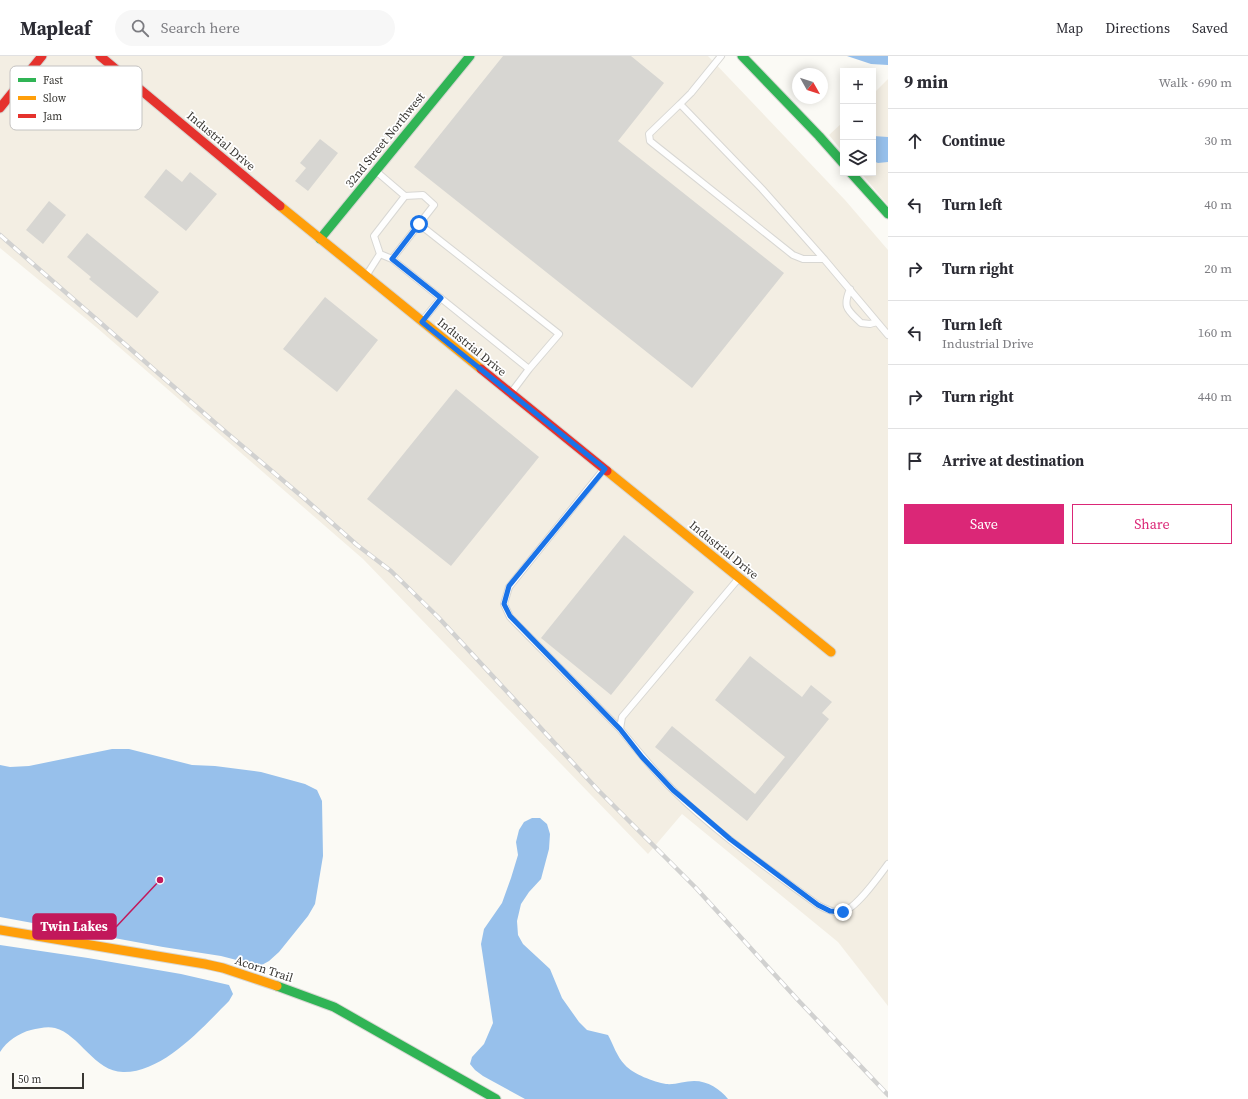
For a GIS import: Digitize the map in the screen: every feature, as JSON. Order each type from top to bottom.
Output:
[{"type":"street","points":[[34,66],[42,56]]},
{"type":"street","name":"Industrial Drive","points":[[100,56],[112,66]]},
{"type":"street","name":"32nd Street Northwest","points":[[320,239],[470,56]]},
{"type":"street","points":[[742,56],[819,136],[840,160]]},
{"type":"street","name":"Industrial Drive","points":[[142,91],[320,239],[831,652]]},
{"type":"street","points":[[0,108],[10,96]]},
{"type":"street","points":[[854,176],[881,203],[888,214]]},
{"type":"street","name":"Acorn Trail","points":[[0,930],[205,964],[223,968],[291,990],[340,1011],[496,1099]]},
{"type":"lane","points":[[721,56],[691,93],[654,128],[649,134],[650,141],[793,255],[803,259],[824,259]]},
{"type":"lane","points":[[680,104],[762,189],[888,334]]},
{"type":"lane","points":[[375,171],[405,196],[423,195],[434,205],[392,259]]},
{"type":"lane","points":[[405,196],[374,236],[380,254],[392,259],[529,369]]},
{"type":"lane","points":[[419,224],[559,334],[510,393]]},
{"type":"lane","points":[[366,276],[380,254]]},
{"type":"lane","points":[[850,289],[845,301],[848,310],[861,323],[870,324],[877,322]]},
{"type":"lane","points":[[422,322],[441,298]]},
{"type":"lane","points":[[605,469],[509,586],[504,604],[510,616],[620,729],[642,757],[673,790],[730,839],[818,905],[830,911],[843,912],[854,905],[888,864]]},
{"type":"lane","points":[[620,729],[622,717],[740,578]]},
{"type":"shaded area","points":[[0,56],[708,56],[845,200],[888,250],[888,1006],[838,942],[682,814],[648,854],[363,559],[96,327],[0,248]]},
{"type":"shaded area","points":[[888,79],[888,205],[864,176],[876,176],[876,91]]},
{"type":"shaded area","points":[[840,125],[840,148],[829,135]]},
{"type":"water","points":[[847,56],[888,56],[888,65],[871,64]]},
{"type":"water","points":[[876,136],[888,137],[888,162],[876,162]]},
{"type":"water","points":[[112,749],[129,749],[192,765],[215,766],[261,772],[305,784],[317,790],[322,801],[323,856],[315,904],[308,916],[279,952],[269,961],[260,966],[221,956],[163,947],[0,917],[0,765],[10,767],[29,766]]},
{"type":"water","points":[[532,818],[540,818],[547,824],[550,834],[549,849],[541,879],[529,892],[521,904],[517,921],[518,935],[523,944],[550,969],[562,998],[579,1022],[587,1030],[608,1035],[615,1050],[625,1065],[644,1077],[666,1084],[694,1081],[704,1082],[717,1089],[728,1099],[525,1099],[483,1076],[470,1064],[472,1057],[484,1044],[493,1023],[481,944],[484,929],[502,903],[511,878],[518,855],[516,842],[519,830],[524,822]]},
{"type":"water","points":[[0,945],[181,974],[229,985],[233,994],[219,1012],[181,1047],[153,1065],[138,1070],[123,1072],[104,1066],[72,1037],[52,1027],[40,1028],[22,1033],[10,1041],[0,1052]]},
{"type":"building","points":[[503,56],[631,56],[664,83],[618,141],[784,273],[692,388],[414,167]]},
{"type":"building","points":[[320,139],[338,153],[308,191],[295,181],[306,168],[300,163]]},
{"type":"building","points":[[166,169],[182,182],[190,172],[217,194],[186,231],[144,197]]},
{"type":"building","points":[[49,201],[66,215],[43,244],[26,230]]},
{"type":"building","points":[[87,233],[159,292],[137,318],[89,279],[91,277],[67,257]]},
{"type":"building","points":[[325,297],[378,340],[337,392],[283,349]]},
{"type":"building","points":[[456,389],[539,457],[451,566],[367,499]]},
{"type":"building","points":[[624,535],[694,592],[611,695],[541,638]]},
{"type":"building","points":[[750,656],[802,697],[811,685],[832,702],[822,713],[829,719],[747,821],[655,747],[672,726],[755,794],[785,757],[715,700]]},
{"type":"railway","points":[[0,235],[357,545],[391,571],[438,617],[598,790],[696,888],[797,999],[888,1095]]},
{"type":"traffic: fast","points":[[320,239],[470,56]]},
{"type":"traffic: fast","points":[[742,56],[840,160]]},
{"type":"traffic: fast","points":[[854,176],[888,214]]},
{"type":"traffic: fast","points":[[277,986],[334,1007],[496,1099]]},
{"type":"traffic: slow","points":[[280,206],[481,369]]},
{"type":"traffic: slow","points":[[607,471],[831,652]]},
{"type":"traffic: slow","points":[[0,930],[205,964],[223,968],[277,986]]},
{"type":"traffic: jam","points":[[34,66],[42,56]]},
{"type":"traffic: jam","points":[[100,56],[112,66]]},
{"type":"traffic: jam","points":[[142,91],[280,206]]},
{"type":"traffic: jam","points":[[0,108],[10,96]]},
{"type":"traffic: jam","points":[[481,369],[607,471]]},
{"type":"place","name":"Twin Lakes","points":[[160,880]]},
{"type":"route","points":[[419,224],[392,259],[441,298],[422,322],[605,469],[509,586],[504,604],[510,616],[620,729],[642,757],[673,790],[703,817],[818,905],[830,911],[843,912]]}]
